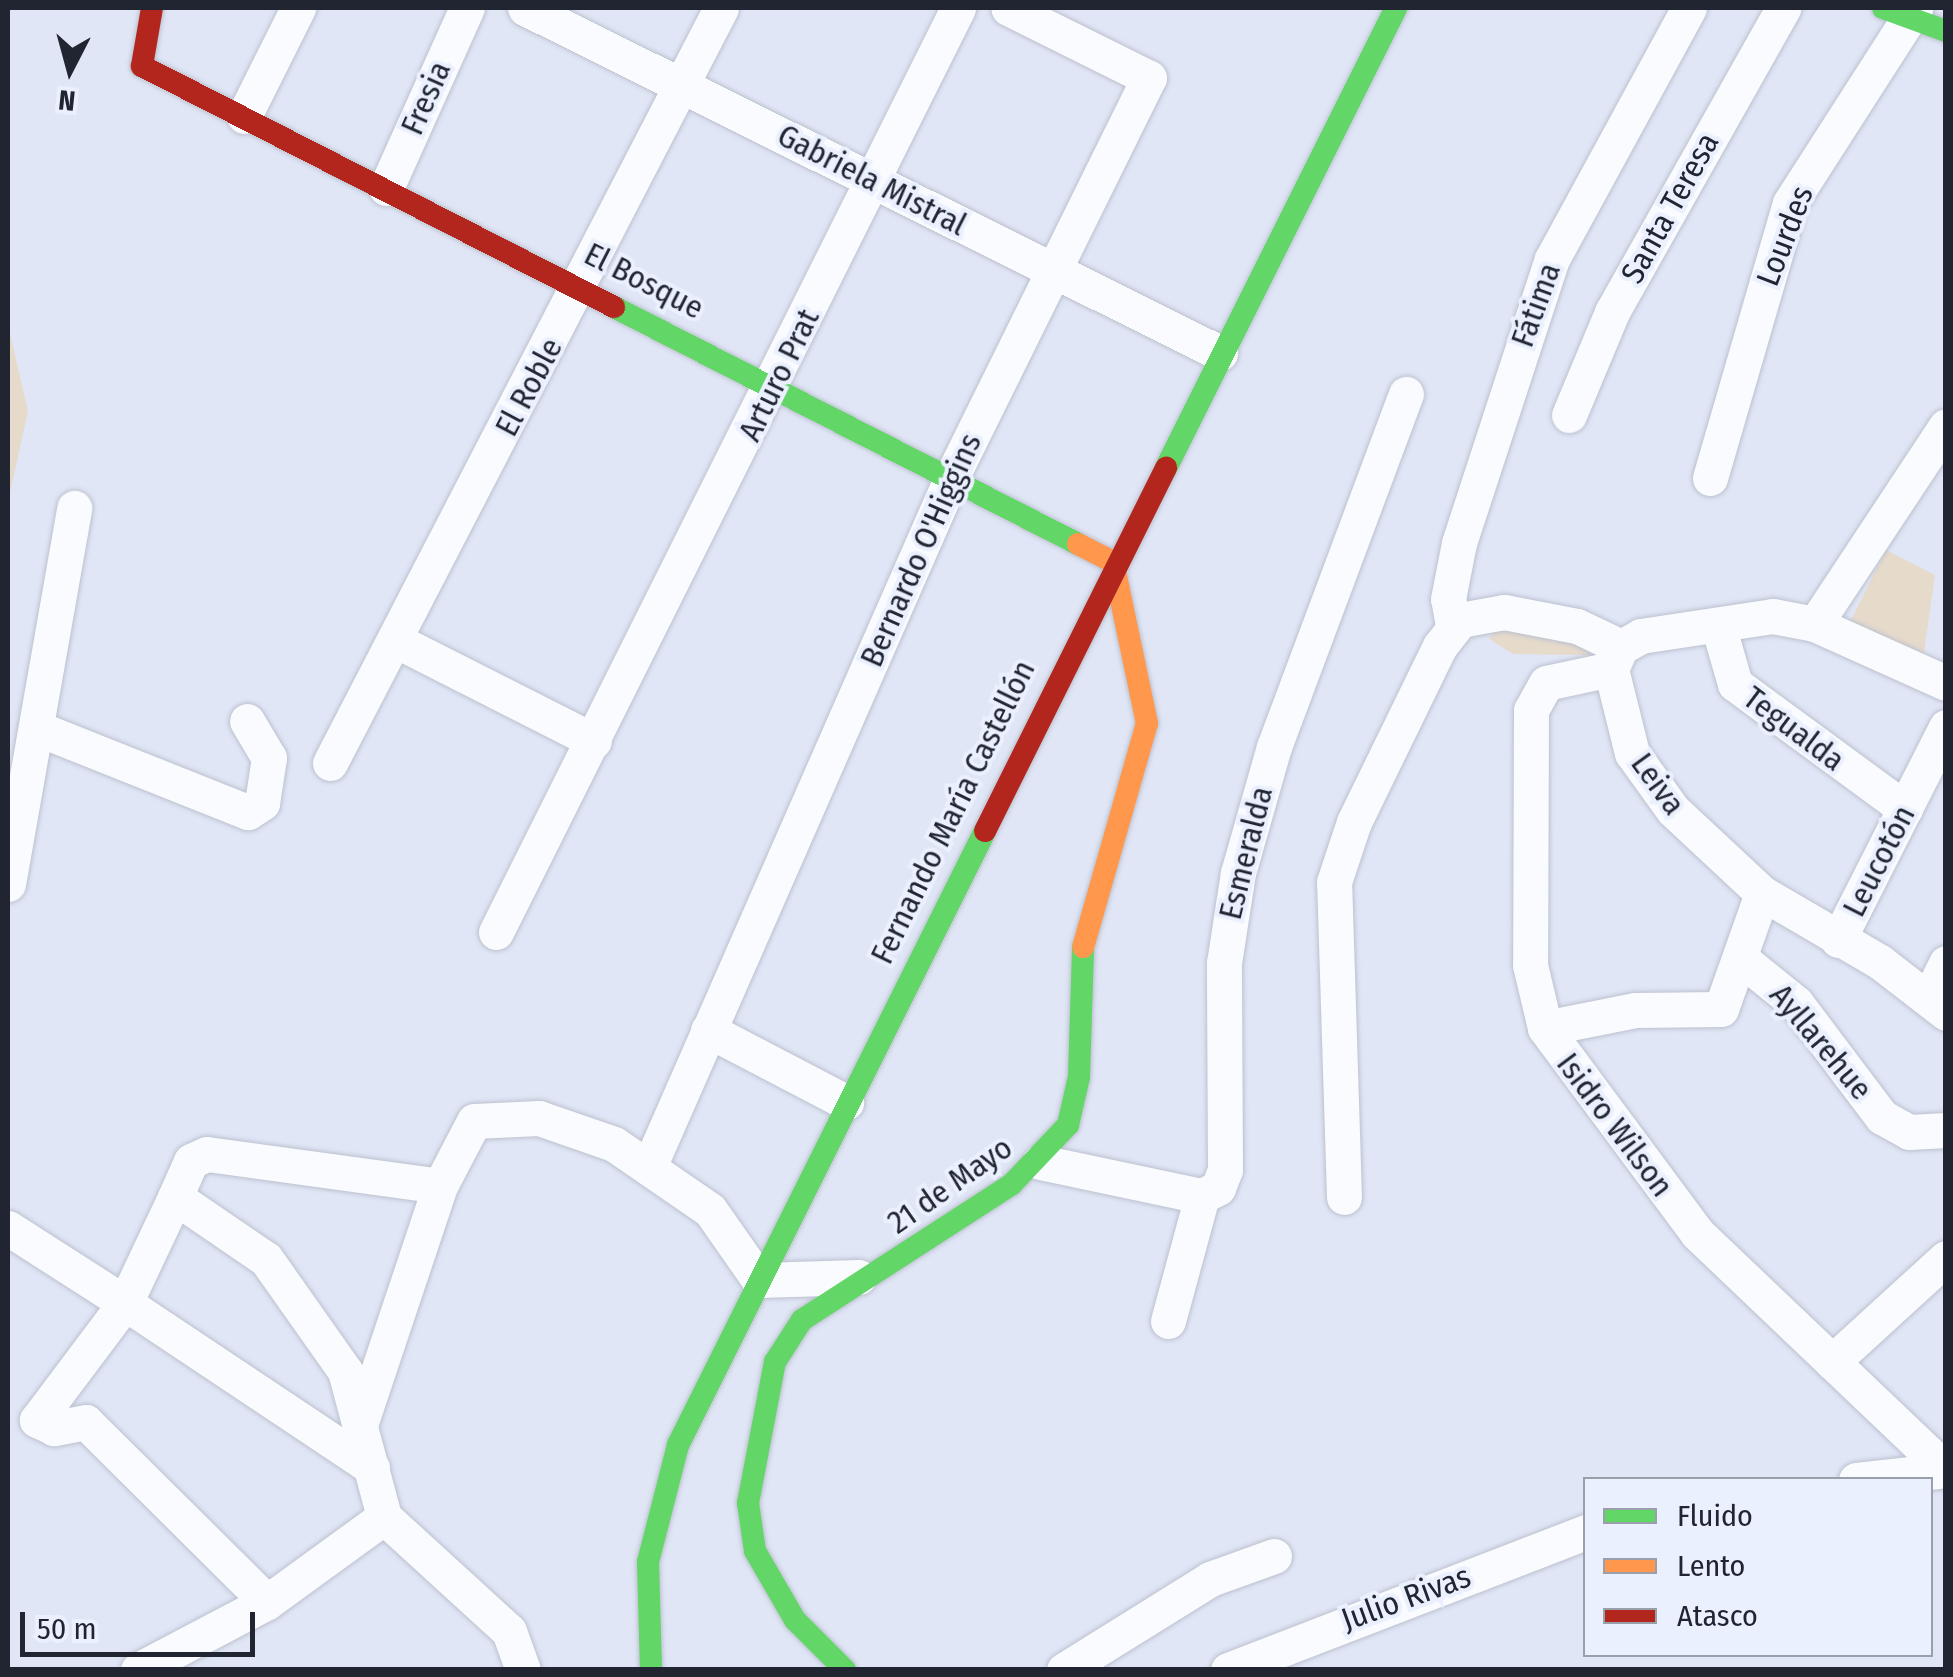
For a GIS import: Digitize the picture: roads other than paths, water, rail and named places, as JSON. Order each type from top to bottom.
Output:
[{"type":"street","name":"El Bosque","points":[[152,8],[142,66],[953,474],[1113,562]]},
{"type":"street","points":[[244,116],[298,8]]},
{"type":"street","name":"Fresia","points":[[386,188],[466,8]]},
{"type":"street","name":"Gabriela Mistral","points":[[525,8],[1220,353]]},
{"type":"street","name":"El Roble","points":[[330,763],[583,286],[721,8]]},
{"type":"street","name":"Arturo Prat","points":[[496,932],[775,385],[958,8]]},
{"type":"street","name":"Bernardo O'Higgins","points":[[650,1166],[953,474],[1148,78],[1008,8]]},
{"type":"street","name":"Fernando María Castellón","points":[[650,1670],[648,1562],[666,1476],[1113,562],[1396,8]]},
{"type":"street","name":"Fátima","points":[[1453,626],[1448,599],[1459,543],[1552,259],[1688,8]]},
{"type":"street","name":"Santa Teresa","points":[[1569,415],[1612,312],[1783,8]]},
{"type":"street","points":[[1905,10],[1946,31]]},
{"type":"street","name":"Lourdes","points":[[1710,478],[1790,203],[1905,10]]},
{"type":"street","name":"Esmeralda","points":[[1168,1321],[1202,1196],[1218,1188],[1227,1152],[1224,964],[1238,873],[1274,747],[1406,394]]},
{"type":"street","points":[[1815,624],[1933,465],[1946,426]]},
{"type":"street","points":[[8,884],[39,730],[74,508]]},
{"type":"street","name":"21 de Mayo","points":[[846,1670],[778,1596],[755,1551],[748,1504],[763,1408],[784,1342],[816,1309],[1040,1162],[1074,1109],[1084,927],[1148,723],[1113,562]]},
{"type":"street","points":[[1344,1197],[1334,882],[1354,822],[1453,626],[1504,612],[1578,626],[1616,658],[1640,636],[1772,616],[1815,624],[1946,684]]},
{"type":"street","name":"Tegualda","points":[[1718,625],[1735,684],[1905,810]]},
{"type":"street","points":[[395,640],[594,741]]},
{"type":"street","name":"Leiva","points":[[1616,658],[1623,729],[1645,775],[1762,893],[1937,1006]]},
{"type":"street","name":"Isidro Wilson","points":[[1616,658],[1546,683],[1532,710],[1530,965],[1545,1028],[1697,1233],[1946,1470]]},
{"type":"street","points":[[39,730],[248,812],[262,802],[269,758],[248,721]]},
{"type":"street","name":"Leucotón","points":[[1838,940],[1946,728]]},
{"type":"street","points":[[1545,1028],[1635,1010],[1721,1009],[1762,893]]},
{"type":"street","name":"Ayllarehue","points":[[1740,958],[1796,1003],[1898,1129],[1946,1130]]},
{"type":"street","points":[[1937,1006],[1946,963]]},
{"type":"street","points":[[708,1030],[846,1102]]},
{"type":"street","points":[[360,1425],[440,1186],[474,1121],[503,1114],[590,1134],[650,1166],[710,1210],[759,1280],[872,1275]]},
{"type":"street","points":[[267,1602],[86,1422],[54,1428],[37,1420],[125,1303],[191,1161],[208,1154],[440,1186]]},
{"type":"street","points":[[1040,1162],[1062,1173],[1202,1196]]},
{"type":"street","points":[[175,1197],[266,1259],[345,1371],[384,1518],[509,1630],[523,1670]]},
{"type":"street","points":[[8,1228],[372,1468]]},
{"type":"street","points":[[1832,1362],[1946,1258]]},
{"type":"street","points":[[1883,1477],[1946,1470]]},
{"type":"street","points":[[138,1670],[267,1602],[384,1518]]},
{"type":"street","name":"Julio Rivas","points":[[1228,1670],[1583,1533]]},
{"type":"street","points":[[1064,1670],[1210,1579],[1274,1556]]}]
